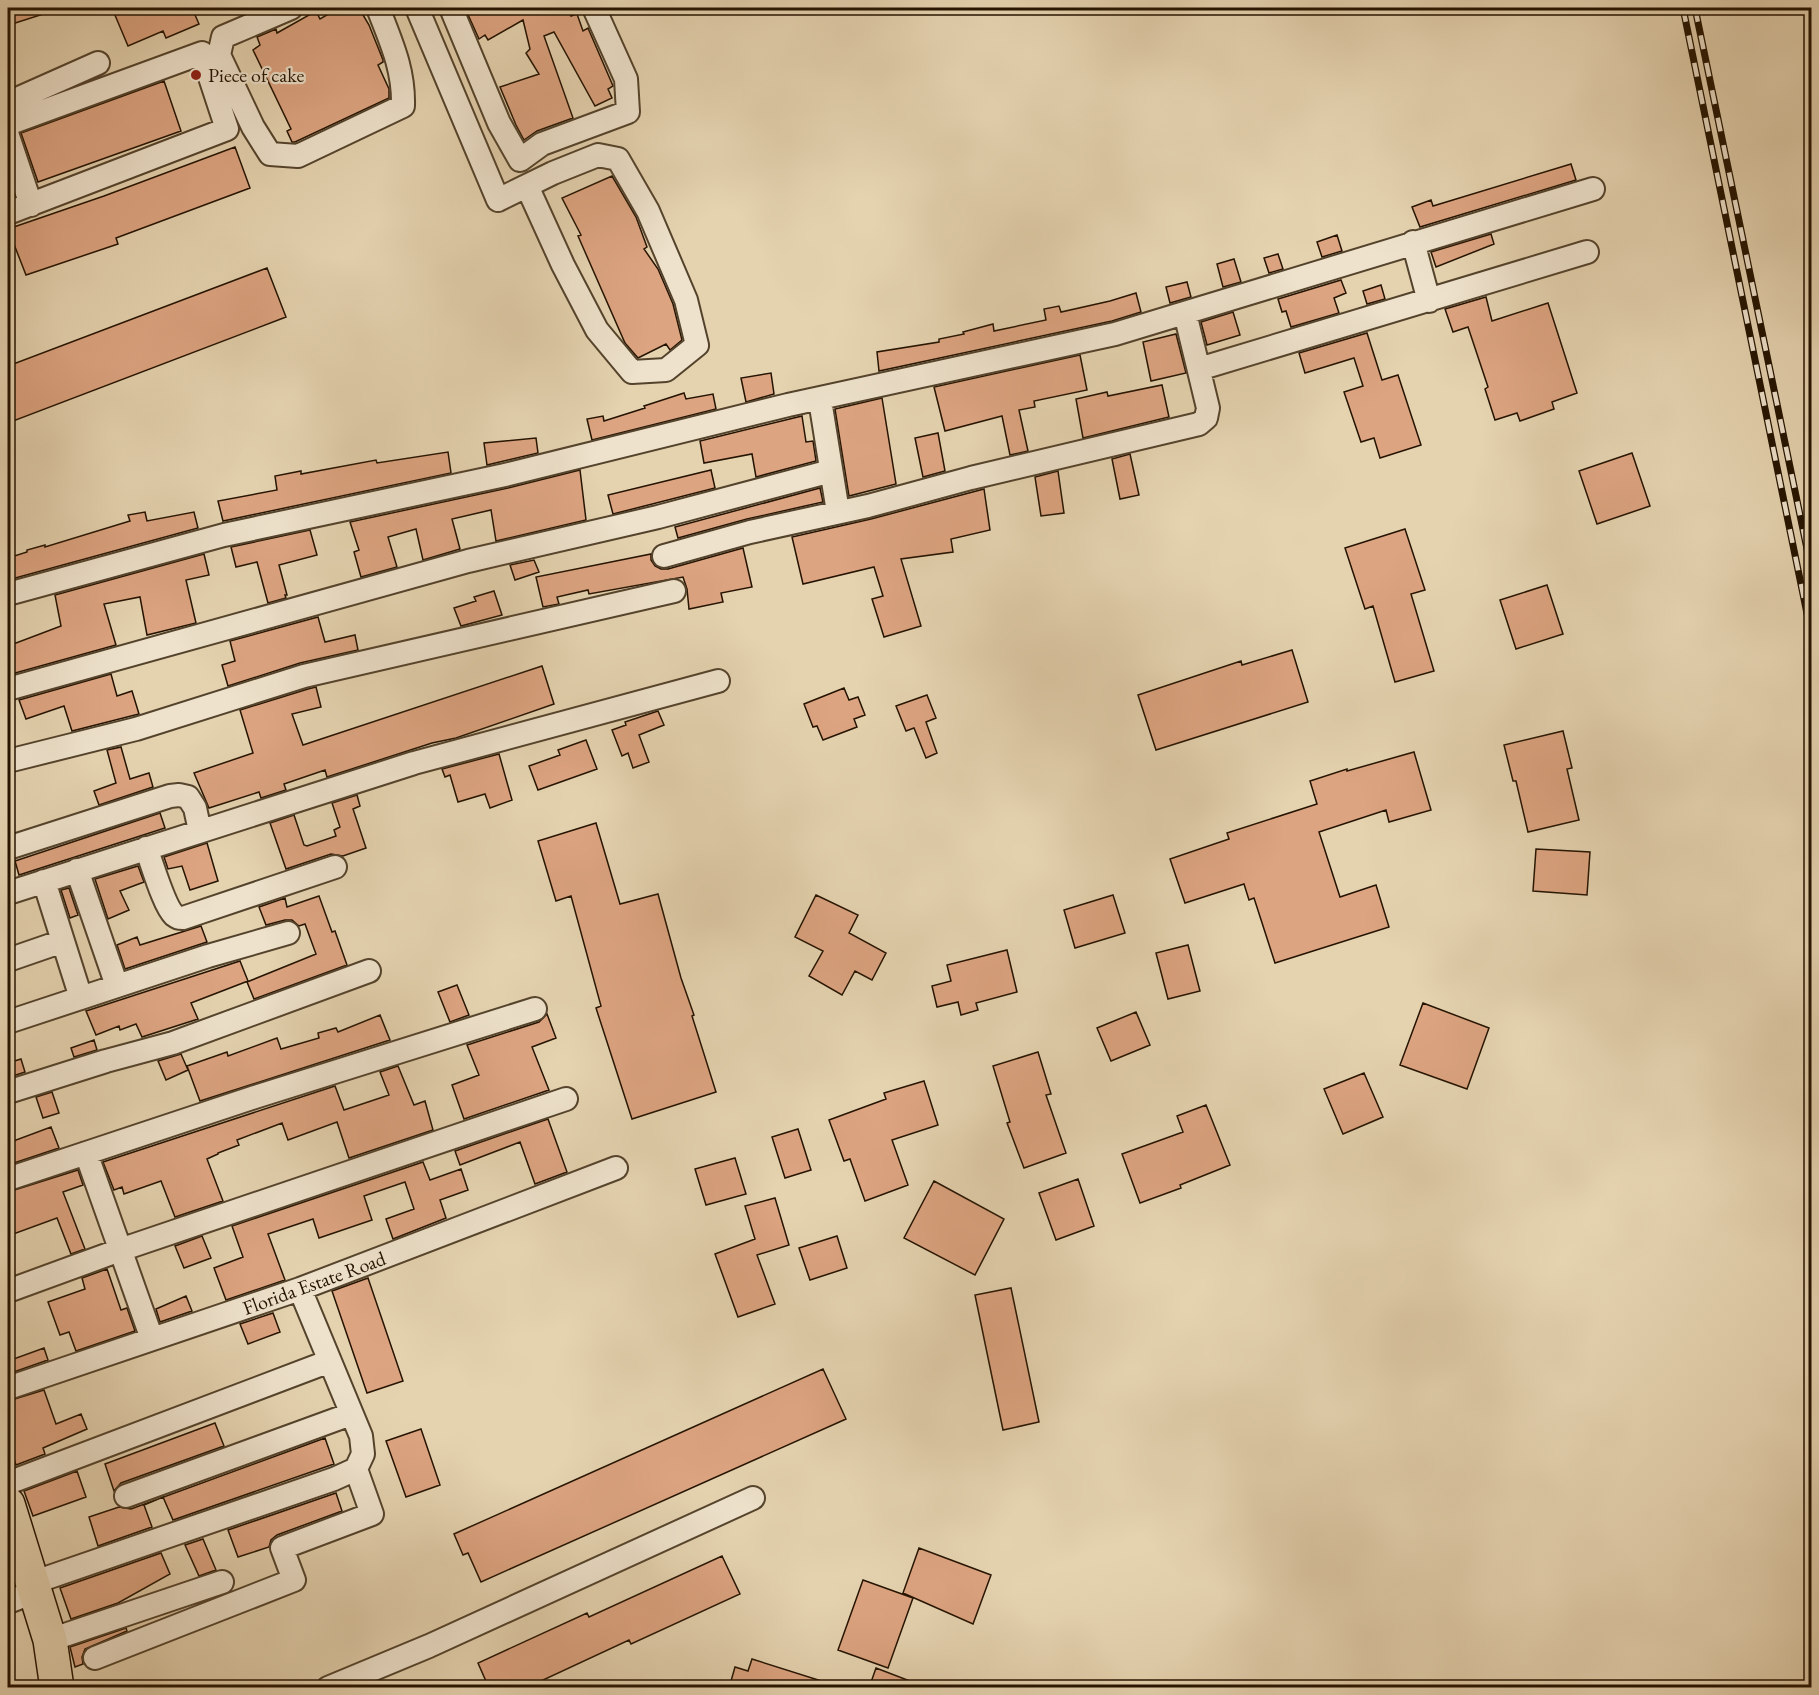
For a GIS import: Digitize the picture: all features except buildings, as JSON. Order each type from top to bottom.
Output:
[{"type":"main road","points":[[8,1504],[24,1592],[50,1640],[57,1688]]},
{"type":"street","points":[[291,8],[223,37],[219,55],[253,127],[270,154],[298,156],[403,106],[404,86],[399,62],[378,8]]},
{"type":"street","points":[[417,8],[498,200],[527,186],[598,155],[618,159],[648,211],[686,300],[697,345],[666,370],[632,372],[597,330],[563,265],[527,186]]},
{"type":"street","points":[[451,8],[499,123],[520,160],[542,144],[628,112],[626,79],[594,8]]},
{"type":"street","points":[[8,124],[202,53],[227,129],[8,213]]},
{"type":"street","points":[[8,103],[98,63]]},
{"type":"street","points":[[8,136],[31,205]]},
{"type":"street","points":[[8,594],[224,535],[505,475],[788,405],[1115,334],[1593,189]]},
{"type":"street","points":[[1413,242],[1429,301]]},
{"type":"street","points":[[1199,369],[1587,252]]},
{"type":"street","points":[[664,556],[750,532],[838,513],[1038,461],[1199,424],[1206,418],[1209,408],[1185,313]]},
{"type":"street","points":[[820,399],[838,513]]},
{"type":"street","points":[[8,689],[468,561],[658,517],[831,471]]},
{"type":"street","points":[[8,761],[136,729],[304,676],[674,591]]},
{"type":"street","points":[[8,893],[414,764],[718,681]]},
{"type":"street","points":[[8,848],[179,795],[188,797],[195,808],[200,831]]},
{"type":"street","points":[[146,848],[167,903],[172,914],[177,918],[183,918],[335,867]]},
{"type":"street","points":[[77,870],[117,986]]},
{"type":"street","points":[[45,881],[81,998]]},
{"type":"street","points":[[8,1022],[208,956],[288,933]]},
{"type":"street","points":[[8,960],[63,941]]},
{"type":"street","points":[[8,1092],[106,1061],[174,1043],[369,970]]},
{"type":"street","points":[[8,1179],[535,1009]]},
{"type":"street","points":[[8,1291],[120,1250],[566,1099]]},
{"type":"street","points":[[86,1153],[152,1338]]},
{"type":"street","name":"Florida Estate Road","points":[[8,1388],[300,1289],[616,1168]]},
{"type":"street","points":[[24,1592],[356,1469],[363,1454],[361,1436],[300,1289]]},
{"type":"street","points":[[8,1483],[330,1361]]},
{"type":"street","points":[[126,1496],[351,1414]]},
{"type":"street","points":[[95,1658],[294,1580],[282,1548],[372,1514],[356,1469]]},
{"type":"street","points":[[328,1688],[429,1646],[753,1498]]},
{"type":"street","points":[[50,1640],[222,1582]]},
{"type":"railway","points":[[1683,8],[1812,638]]},
{"type":"railway","points":[[1695,8],[1812,573]]},
{"type":"place","name":"Piece of cake","points":[[196,75]]}]
